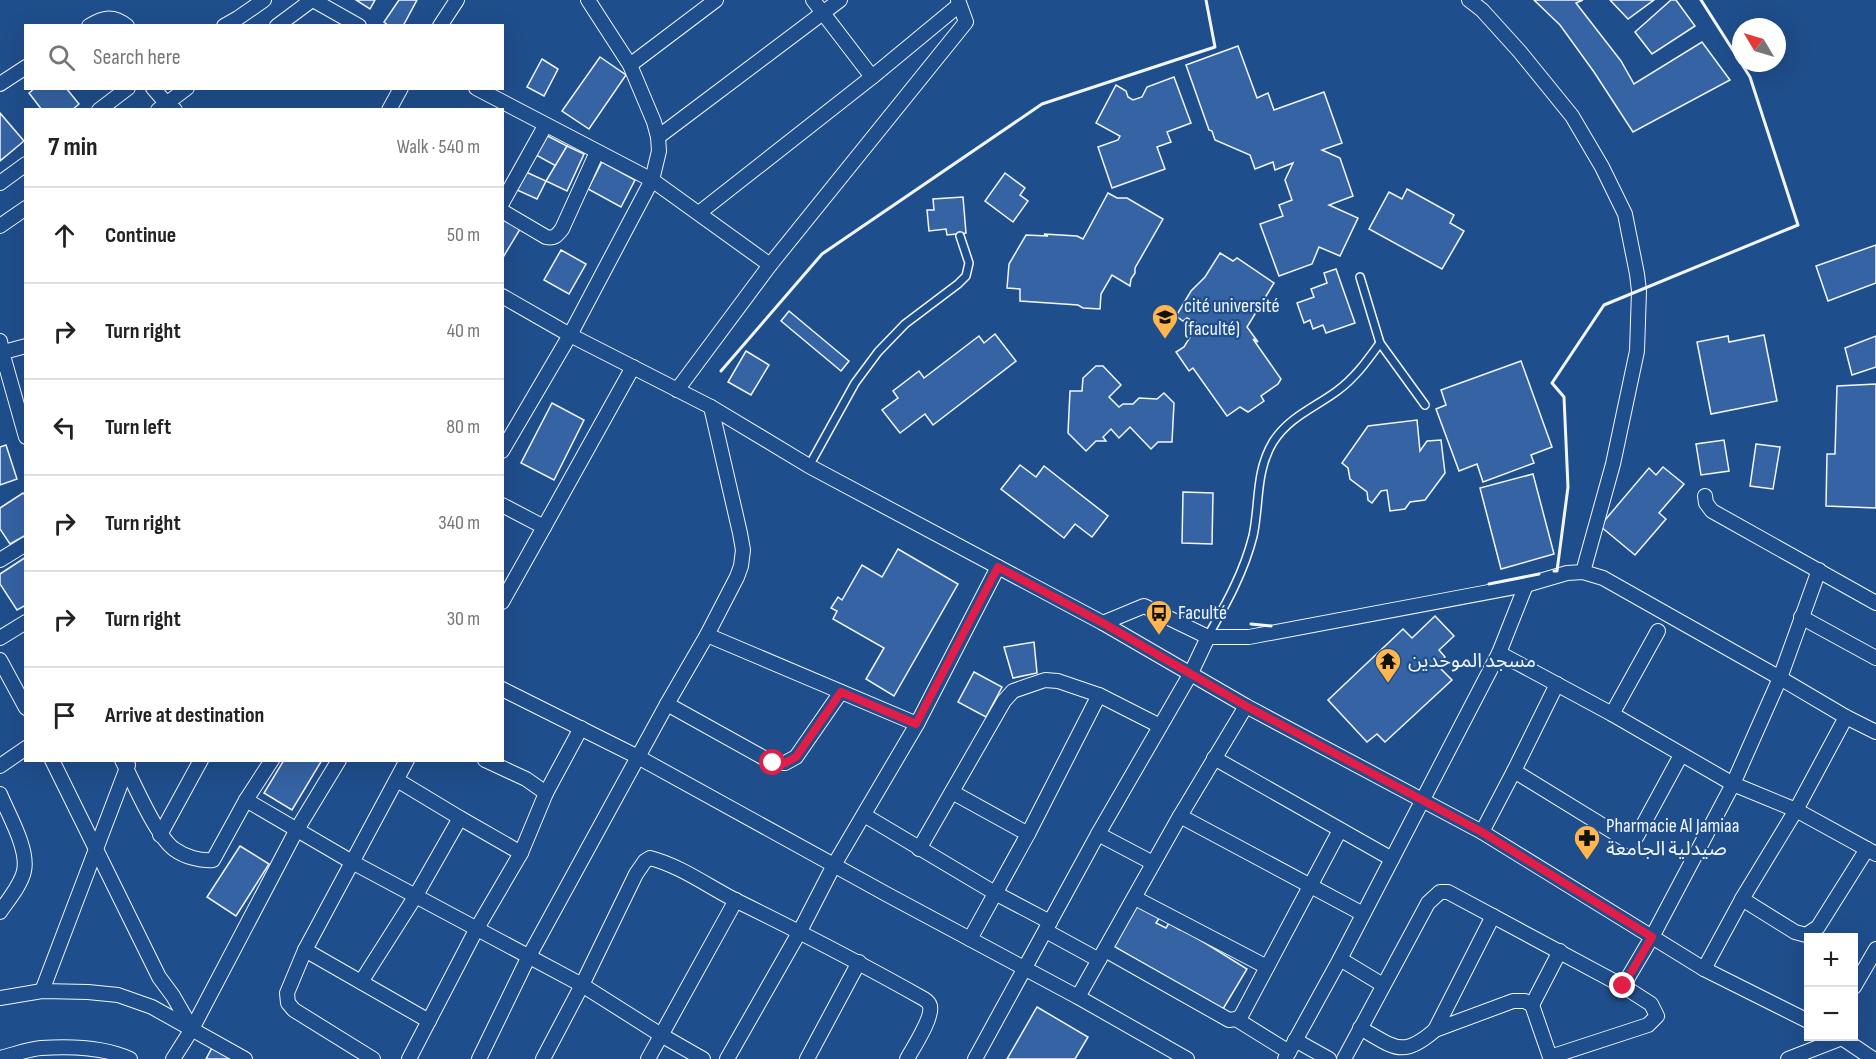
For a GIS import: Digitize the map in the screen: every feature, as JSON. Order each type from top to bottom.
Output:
[{"type":"street","points":[[228,24],[264,0]]},
{"type":"street","points":[[280,24],[312,0],[355,24]]},
{"type":"street","points":[[441,24],[457,0]]},
{"type":"street","points":[[504,448],[570,335],[652,180],[659,151],[654,122],[630,65],[588,0]]},
{"type":"street","points":[[630,65],[716,0]]},
{"type":"street","points":[[813,0],[872,77]]},
{"type":"street","points":[[658,137],[840,0]]},
{"type":"street","points":[[1469,0],[1482,10],[1520,52],[1578,126],[1602,167],[1625,214],[1637,274],[1639,291],[1637,351],[1613,464],[1583,572]]},
{"type":"street","points":[[677,390],[770,265],[966,22],[958,2],[872,77],[699,213]]},
{"type":"street","points":[[92,24],[110,17],[123,24]]},
{"type":"street","points":[[0,84],[24,68]]},
{"type":"street","points":[[102,108],[125,90]]},
{"type":"street","points":[[154,90],[166,108],[185,90]]},
{"type":"street","points":[[389,108],[400,90]]},
{"type":"street","points":[[480,90],[652,180],[770,265]]},
{"type":"street","points":[[504,199],[545,126]]},
{"type":"street","points":[[504,213],[546,237],[556,237],[597,152]]},
{"type":"street","points":[[0,183],[24,165]]},
{"type":"street","points":[[0,226],[24,209]]},
{"type":"street","points":[[504,297],[570,335],[711,407],[809,466],[1103,623],[1246,706],[1482,832],[1704,969],[1804,1019]]},
{"type":"street","points":[[24,346],[1,349],[24,430]]},
{"type":"street","points":[[504,598],[633,367]]},
{"type":"street","points":[[479,1059],[528,958],[707,635],[741,566],[740,533],[711,407]]},
{"type":"street","points":[[1705,496],[1706,503],[1712,511],[1876,603]]},
{"type":"street","points":[[504,506],[544,527]]},
{"type":"street","points":[[0,560],[24,545]]},
{"type":"street","points":[[727,1059],[800,931],[834,865],[916,724],[998,567]]},
{"type":"street","points":[[1623,986],[1652,937],[1733,784],[1780,678],[1800,617],[1819,570]]},
{"type":"street","points":[[1103,623],[1144,606],[1208,636],[1249,637],[1526,585],[1567,573],[1583,572],[1603,578],[1876,732]]},
{"type":"street","points":[[1290,1050],[1340,959],[1499,653],[1526,585]]},
{"type":"street","points":[[1800,617],[1876,658]]},
{"type":"street","points":[[0,638],[24,623]]},
{"type":"street","points":[[1612,714],[1658,631]]},
{"type":"street","points":[[707,635],[916,724]]},
{"type":"street","points":[[975,1059],[1098,834],[1191,673],[1208,636]]},
{"type":"street","points":[[1499,653],[1612,714],[1733,784],[1796,810],[1871,851],[1818,927],[1806,935],[1795,932],[1742,899]]},
{"type":"street","points":[[0,660],[24,704]]},
{"type":"street","points":[[919,849],[1004,701],[1013,691],[1045,680],[1058,681],[1099,695],[1160,726]]},
{"type":"street","points":[[1482,832],[1557,684]]},
{"type":"street","points":[[504,690],[638,757],[1187,1059]]},
{"type":"street","points":[[667,704],[773,763],[785,763],[796,757],[841,692]]},
{"type":"street","points":[[970,939],[1029,834],[1099,695]]},
{"type":"street","points":[[1078,997],[1180,816],[1246,706]]},
{"type":"street","points":[[1704,969],[1742,899],[1796,810],[1846,717]]},
{"type":"street","points":[[409,1059],[476,930],[521,853],[546,793],[581,728]]},
{"type":"street","points":[[0,766],[24,749]]},
{"type":"street","points":[[1514,771],[1630,842],[1637,836],[1681,755]]},
{"type":"street","points":[[1214,758],[1392,859]]},
{"type":"street","points":[[53,762],[159,977],[192,1029]]},
{"type":"street","points":[[160,835],[200,762]]},
{"type":"street","points":[[126,764],[160,835],[174,849],[201,861],[213,860],[246,800],[271,762]]},
{"type":"street","points":[[173,1059],[192,1029],[296,831],[338,762]]},
{"type":"street","points":[[373,1059],[294,1010],[288,1003],[287,993],[305,950],[406,762]]},
{"type":"street","points":[[489,762],[526,779],[546,793]]},
{"type":"street","points":[[42,991],[126,764]]},
{"type":"street","points":[[397,780],[521,853]]},
{"type":"street","points":[[952,792],[1029,834]]},
{"type":"street","points":[[0,794],[24,852],[24,870],[0,912]]},
{"type":"street","points":[[246,800],[296,831],[415,897],[582,985],[703,1059]]},
{"type":"street","points":[[864,815],[1048,927],[1229,1020],[1241,1016],[1340,830]]},
{"type":"street","points":[[1180,816],[1363,914]]},
{"type":"street","points":[[362,982],[415,897],[460,818]]},
{"type":"street","points":[[1098,834],[1153,863]]},
{"type":"street","points":[[543,1059],[636,874],[650,858],[668,864],[800,931],[929,1003],[928,1019],[907,1059]]},
{"type":"street","points":[[1344,1059],[1428,903],[1440,892],[1448,892],[1623,986],[1651,1004],[1657,1016],[1648,1025],[1549,1058],[1532,1005],[1526,1001],[1513,1001],[1435,1030]]},
{"type":"street","points":[[1135,898],[1267,967]]},
{"type":"street","points":[[648,1059],[736,900]]},
{"type":"street","points":[[1360,1028],[1395,1048],[1404,1050],[1425,1040],[1435,1030],[1493,916]]},
{"type":"street","points":[[1858,980],[1876,949]]},
{"type":"street","points":[[305,950],[429,1021]]},
{"type":"street","points":[[1532,1005],[1560,951]]},
{"type":"street","points":[[1340,959],[1383,985]]},
{"type":"street","points":[[807,1059],[859,962]]},
{"type":"street","points":[[0,998],[42,991],[118,995],[152,1007],[245,1059]]},
{"type":"street","points":[[1236,1019],[1290,1050],[1329,1059]]},
{"type":"street","points":[[1788,1059],[1831,1041]]},
{"type":"street","points":[[1845,1041],[1866,1057]]},
{"type":"street","points":[[0,1058],[40,1048],[71,1048],[118,1054],[130,1059]]},
{"type":"lane","points":[[809,466],[855,383],[878,352],[905,324],[966,276],[969,263],[960,236]]},
{"type":"lane","points":[[1360,277],[1380,343],[1425,405]]},
{"type":"lane","points":[[1208,636],[1244,566],[1255,525],[1260,476],[1274,441],[1293,420],[1347,384],[1380,343]]},
{"type":"building","points":[[356,0],[375,0],[370,9]]},
{"type":"building","points":[[399,0],[417,0],[404,24],[384,22]]},
{"type":"building","points":[[1534,0],[1583,0],[1576,3],[1621,61],[1634,84],[1702,42],[1730,80],[1633,132],[1560,25]]},
{"type":"building","points":[[1610,0],[1654,0],[1628,19]]},
{"type":"building","points":[[1671,0],[1676,0],[1695,26],[1652,54],[1635,32]]},
{"type":"building","points":[[1238,46],[1257,98],[1268,93],[1274,110],[1324,92],[1342,143],[1322,150],[1340,158],[1353,196],[1329,205],[1358,218],[1340,256],[1319,247],[1312,264],[1279,276],[1260,224],[1283,216],[1279,205],[1292,200],[1285,180],[1293,163],[1275,170],[1273,162],[1255,169],[1250,155],[1215,140],[1212,131],[1209,130],[1186,65]]},
{"type":"building","points":[[600,57],[626,75],[589,129],[562,111]]},
{"type":"building","points":[[542,59],[558,69],[544,96],[527,87]]},
{"type":"building","points":[[1174,77],[1191,123],[1167,132],[1171,142],[1157,147],[1165,169],[1112,188],[1098,147],[1118,140],[1120,136],[1096,123],[1116,85],[1126,91],[1128,97],[1133,100],[1142,97],[1147,87]]},
{"type":"building","points":[[33,90],[68,90],[79,104],[74,108],[40,108],[29,93]]},
{"type":"building","points":[[0,113],[24,141],[0,161]]},
{"type":"building","points":[[544,134],[567,146],[556,166],[536,155]]},
{"type":"building","points":[[567,146],[584,154],[567,191],[546,181]]},
{"type":"building","points":[[602,162],[635,180],[621,207],[588,189]]},
{"type":"building","points":[[526,172],[546,181],[537,199],[517,190]]},
{"type":"building","points":[[1005,173],[1025,188],[1020,195],[1028,201],[1013,222],[985,201]]},
{"type":"building","points":[[1407,189],[1454,215],[1450,223],[1464,231],[1442,269],[1369,229],[1389,192],[1402,199]]},
{"type":"building","points":[[1108,193],[1117,198],[1127,198],[1163,219],[1135,268],[1130,286],[1112,275],[1101,294],[1100,309],[1020,301],[1020,289],[1007,288],[1009,264],[1026,235],[1077,236],[1083,239]]},
{"type":"building","points":[[963,197],[966,233],[947,235],[946,229],[929,231],[927,210],[934,210],[933,199]]},
{"type":"building","points":[[504,216],[522,226],[504,256]]},
{"type":"building","points":[[1876,245],[1876,283],[1828,301],[1816,266]]},
{"type":"building","points":[[561,250],[586,264],[569,294],[544,280]]},
{"type":"building","points":[[1220,253],[1233,261],[1237,258],[1274,283],[1247,327],[1281,379],[1278,384],[1261,396],[1264,401],[1248,412],[1240,407],[1227,416],[1193,368],[1189,371],[1176,352],[1184,347],[1198,324],[1187,318],[1183,321],[1176,316],[1191,291],[1205,277]]},
{"type":"building","points":[[1336,269],[1355,323],[1326,333],[1323,325],[1313,329],[1310,320],[1304,323],[1297,303],[1314,297],[1311,289],[1327,283],[1324,273]]},
{"type":"building","points":[[789,311],[849,361],[841,371],[781,321]]},
{"type":"building","points":[[995,334],[1016,361],[933,425],[925,414],[900,433],[882,410],[898,398],[893,391],[919,371],[924,378],[979,336],[984,343]]},
{"type":"building","points":[[1764,335],[1777,401],[1711,414],[1697,342],[1728,336],[1729,342]]},
{"type":"building","points":[[1876,336],[1876,367],[1852,375],[1845,348]]},
{"type":"building","points":[[746,351],[769,365],[751,395],[728,382]]},
{"type":"building","points":[[1521,361],[1552,447],[1531,455],[1534,463],[1483,482],[1477,464],[1459,471],[1436,409],[1446,405],[1441,390]]},
{"type":"building","points":[[1096,366],[1103,366],[1121,385],[1109,397],[1119,407],[1123,404],[1133,404],[1139,398],[1157,399],[1164,393],[1174,403],[1172,442],[1158,442],[1151,449],[1130,427],[1119,438],[1111,429],[1103,437],[1106,441],[1096,441],[1086,451],[1068,433],[1070,391],[1082,391],[1083,378]]},
{"type":"building","points":[[1876,384],[1876,508],[1826,506],[1827,454],[1835,454],[1837,386]]},
{"type":"building","points":[[552,403],[584,420],[554,480],[521,463]]},
{"type":"building","points":[[1417,420],[1420,451],[1427,441],[1441,440],[1445,473],[1425,500],[1410,502],[1405,509],[1390,511],[1387,490],[1381,491],[1372,503],[1368,500],[1367,492],[1350,479],[1348,468],[1342,463],[1368,426]]},
{"type":"building","points":[[1724,440],[1729,471],[1701,475],[1696,444]]},
{"type":"building","points":[[1756,444],[1780,447],[1773,489],[1750,486]]},
{"type":"building","points":[[6,445],[17,479],[0,485],[0,447]]},
{"type":"building","points":[[1020,465],[1036,477],[1044,466],[1108,516],[1092,537],[1075,524],[1064,538],[1001,489]]},
{"type":"building","points":[[1663,467],[1684,484],[1659,513],[1666,519],[1635,555],[1600,526],[1649,468],[1656,475]]},
{"type":"building","points":[[1533,474],[1554,554],[1501,569],[1480,488]]},
{"type":"building","points":[[1183,492],[1213,493],[1212,544],[1182,543]]},
{"type":"building","points":[[24,494],[24,536],[10,544],[0,529],[0,508]]},
{"type":"building","points":[[898,549],[958,584],[894,696],[866,679],[884,648],[833,619],[837,611],[831,608],[838,597],[842,600],[862,565],[882,577]]},
{"type":"building","points":[[24,558],[24,606],[17,610],[0,584],[0,574]]},
{"type":"building","points":[[1435,616],[1454,636],[1439,650],[1445,657],[1437,665],[1452,680],[1385,742],[1377,734],[1367,742],[1328,700],[1403,629],[1412,638]]},
{"type":"building","points":[[1034,642],[1037,673],[1013,678],[1004,647]]},
{"type":"building","points":[[974,672],[1002,687],[986,717],[958,702]]},
{"type":"building","points":[[283,762],[321,762],[292,810],[264,793]]},
{"type":"building","points":[[240,846],[269,864],[236,916],[207,897]]},
{"type":"building","points":[[1138,904],[1160,917],[1156,923],[1166,928],[1169,923],[1180,930],[1181,928],[1247,969],[1223,1009],[1113,946]]},
{"type":"building","points":[[1037,1007],[1088,1037],[1075,1059],[1007,1059]]},
{"type":"building","points":[[214,1044],[243,1059],[206,1059]]},
{"type":"wall","points":[[721,371],[822,254],[1042,104],[1215,47],[1206,0]]},
{"type":"wall","points":[[1554,571],[1557,571],[1568,487],[1564,397],[1552,383],[1604,305],[1798,225],[1750,77],[1701,0]]},
{"type":"wall","points":[[1489,584],[1539,574]]},
{"type":"wall","points":[[1251,624],[1271,626]]},
{"type":"place","name":"cité université (faculté)","points":[[1165,340]]},
{"type":"place","name":"Faculté","points":[[1159,636]]},
{"type":"place","name":"مسجد الموحدين","points":[[1388,684]]},
{"type":"place","name":"Pharmacie Al Jamiaa صيدلية الجامعة","points":[[1587,861]]},
{"type":"route","points":[[773,763],[785,763],[796,757],[841,692],[916,724],[998,567],[1103,623],[1246,706],[1482,832],[1652,937],[1623,986]]}]
